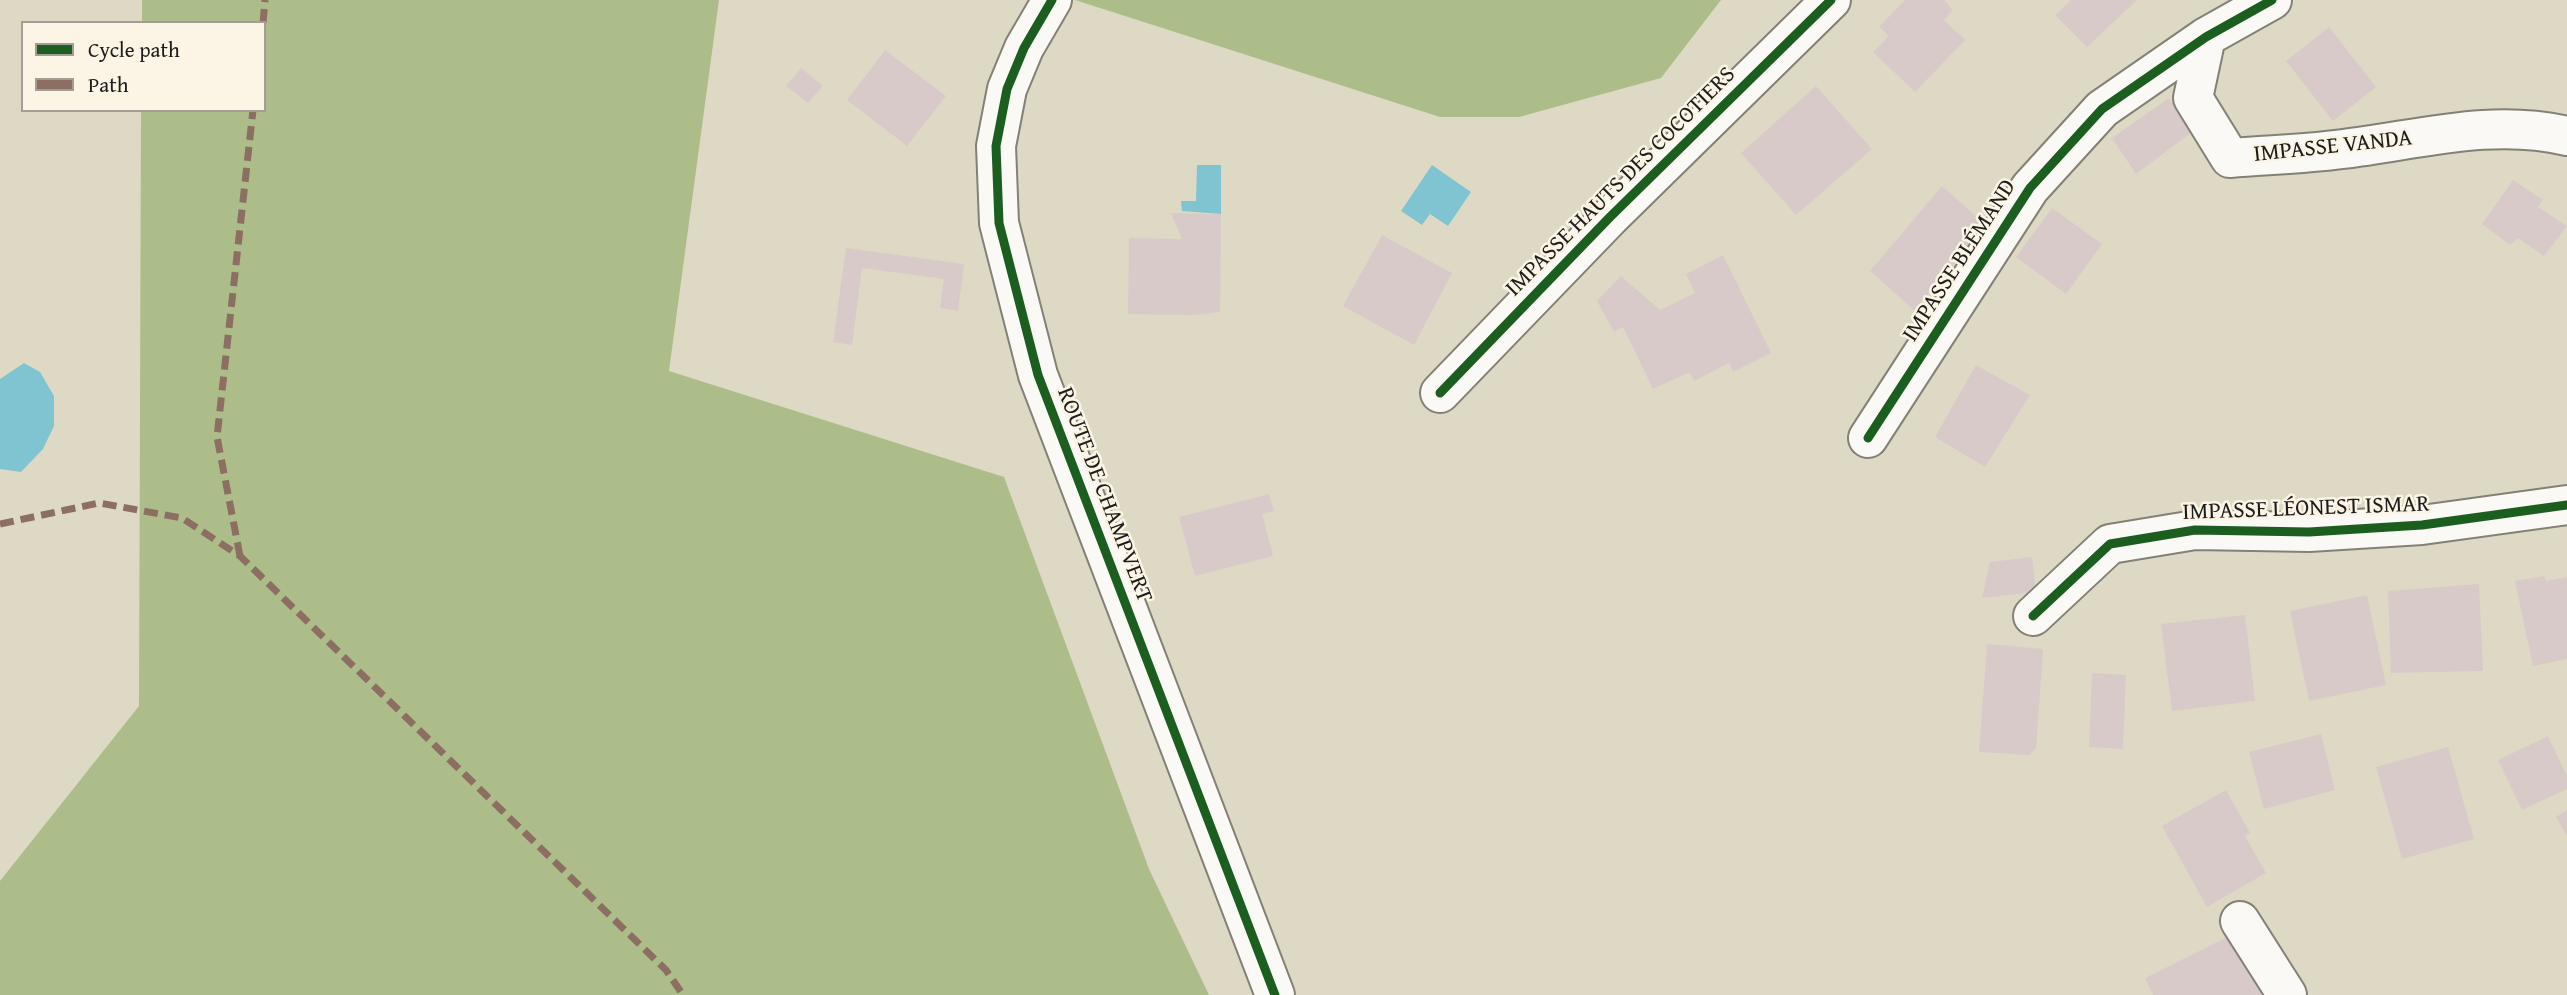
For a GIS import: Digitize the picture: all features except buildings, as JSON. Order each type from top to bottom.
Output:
[{"type":"street","name":"ROUTE DE CHAMPVERT","points":[[1052,0],[1024,48],[1007,89],[996,146],[999,223],[1038,375],[1275,995]]},
{"type":"street","name":"IMPASSE HAUTS DES COCOTIERS","points":[[1440,393],[1610,217],[1831,0]]},
{"type":"street","name":"IMPASSE BLÉMAND","points":[[1868,438],[2030,188],[2102,108],[2206,37],[2272,0]]},
{"type":"street","name":"IMPASSE VANDA","points":[[2206,37],[2193,98],[2230,158],[2341,150],[2477,130],[2537,129],[2567,136]]},
{"type":"street","name":"IMPASSE LÉONEST ISMAR","points":[[2033,616],[2110,544],[2195,530],[2309,532],[2422,526],[2567,505]]},
{"type":"street","points":[[2240,921],[2287,995]]},
{"type":"green space","points":[[142,0],[719,0],[669,371],[1004,477],[1149,869],[1209,995],[0,995],[0,881],[139,706],[141,112],[266,112],[266,21],[142,21]]},
{"type":"green space","points":[[1075,0],[1721,0],[1661,78],[1519,117],[1440,117]]},
{"type":"water","points":[[1197,165],[1221,165],[1221,214],[1182,211],[1181,201],[1196,201]]},
{"type":"water","points":[[1432,165],[1471,192],[1448,226],[1430,214],[1422,225],[1401,211]]},
{"type":"water","points":[[24,363],[40,372],[54,396],[54,426],[43,449],[21,472],[0,469],[0,379]]},
{"type":"marked path","points":[[263,21],[265,0]]},
{"type":"marked path","points":[[240,556],[217,437],[253,112]]},
{"type":"marked path","points":[[0,524],[99,503],[182,518],[240,556],[666,970],[683,995]]},
{"type":"cycle path","points":[[1052,0],[1024,48],[1007,89],[996,146],[999,223],[1038,375],[1275,995]]},
{"type":"cycle path","points":[[1440,393],[1610,217],[1831,0]]},
{"type":"cycle path","points":[[1868,438],[2030,188],[2102,109],[2206,37],[2272,0]]},
{"type":"cycle path","points":[[2033,616],[2110,544],[2195,530],[2309,532],[2422,525],[2567,505]]}]
